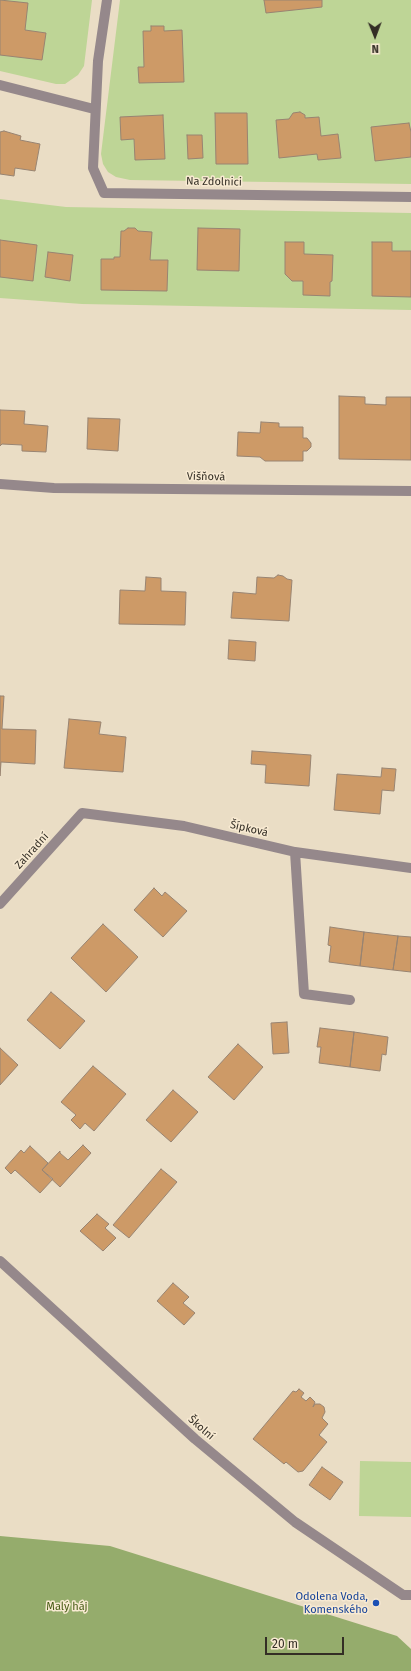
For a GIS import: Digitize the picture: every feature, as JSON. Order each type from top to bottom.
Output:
[{"type":"street","name":"Na Zdolnici","points":[[107,0],[98,61],[94,109],[93,168],[104,193],[411,197]]},
{"type":"street","points":[[0,85],[94,109]]},
{"type":"street","name":"Višňová","points":[[0,484],[54,488],[411,491]]},
{"type":"street","name":"Šípková","points":[[82,813],[184,826],[295,852],[411,868]]},
{"type":"street","name":"Zahradní","points":[[0,904],[82,813]]},
{"type":"street","points":[[295,852],[304,994],[350,1000]]},
{"type":"street","name":"Školní","points":[[0,1260],[206,1449],[295,1522],[407,1595]]},
{"type":"green space","points":[[0,0],[92,0],[84,66],[78,75],[65,84],[56,84],[0,71]]},
{"type":"green space","points":[[120,0],[411,0],[411,184],[130,180],[116,177],[108,172],[103,164],[101,154]]},
{"type":"green space","points":[[0,199],[66,207],[411,213],[411,310],[82,304],[0,298]]},
{"type":"green space","points":[[360,1461],[411,1462],[411,1517],[359,1516]]},
{"type":"green space","name":"Malý háj","points":[[0,1536],[110,1546],[397,1636],[411,1649],[411,1671],[0,1671]]},
{"type":"building","points":[[0,0],[28,3],[25,30],[46,33],[42,60],[0,55]]},
{"type":"building","points":[[264,0],[322,0],[322,7],[266,13]]},
{"type":"building","points":[[151,26],[164,26],[164,31],[182,30],[184,82],[139,83],[138,67],[144,67],[143,31],[151,31]]},
{"type":"building","points":[[300,112],[305,115],[305,118],[319,117],[321,136],[338,134],[341,158],[318,160],[317,154],[279,158],[276,120],[289,119],[293,113]]},
{"type":"building","points":[[215,113],[247,113],[248,164],[216,164]]},
{"type":"building","points":[[163,115],[165,159],[135,160],[134,139],[121,140],[120,117]]},
{"type":"building","points":[[409,123],[411,132],[411,157],[375,161],[371,127]]},
{"type":"building","points":[[4,131],[21,136],[20,140],[40,144],[35,171],[15,168],[14,176],[0,174],[0,132]]},
{"type":"building","points":[[187,135],[202,135],[203,158],[188,159]]},
{"type":"building","points":[[128,228],[135,228],[138,231],[152,232],[150,260],[168,260],[167,291],[101,290],[101,259],[114,259],[114,257],[120,257],[121,231]]},
{"type":"building","points":[[198,228],[240,229],[239,271],[197,270]]},
{"type":"building","points":[[0,240],[37,245],[33,281],[0,277]]},
{"type":"building","points":[[285,242],[304,242],[304,254],[333,255],[330,296],[303,295],[303,281],[292,281],[285,274]]},
{"type":"building","points":[[372,242],[392,242],[392,251],[411,251],[411,297],[372,296]]},
{"type":"building","points":[[48,252],[73,255],[70,281],[45,277]]},
{"type":"building","points":[[339,396],[365,397],[365,404],[386,405],[386,397],[411,397],[411,460],[339,459]]},
{"type":"building","points":[[0,410],[25,411],[24,424],[48,426],[46,452],[22,451],[22,445],[2,444],[0,446]]},
{"type":"building","points":[[88,418],[120,419],[118,451],[87,449]]},
{"type":"building","points":[[261,422],[279,423],[279,427],[303,427],[303,438],[307,438],[311,443],[311,447],[307,451],[303,451],[303,461],[265,461],[260,457],[237,456],[238,432],[260,433]]},
{"type":"building","points":[[278,575],[292,580],[289,621],[231,618],[233,592],[256,594],[257,577],[274,578]]},
{"type":"building","points":[[146,577],[161,578],[161,591],[186,592],[185,625],[119,624],[120,590],[145,591]]},
{"type":"building","points":[[229,640],[256,642],[255,661],[228,659]]},
{"type":"building","points":[[0,696],[4,696],[2,729],[36,730],[35,764],[1,762],[0,776]]},
{"type":"building","points":[[69,719],[101,722],[99,734],[126,737],[123,772],[64,768]]},
{"type":"building","points":[[252,751],[311,755],[309,786],[265,783],[266,765],[251,764]]},
{"type":"building","points":[[382,768],[396,769],[394,791],[382,790],[380,814],[334,810],[337,774],[381,777]]},
{"type":"building","points":[[154,888],[162,896],[165,892],[187,911],[163,937],[134,910]]},
{"type":"building","points":[[103,924],[138,957],[106,992],[71,958]]},
{"type":"building","points":[[330,927],[364,932],[360,966],[329,962],[331,946],[328,945]]},
{"type":"building","points":[[364,932],[398,936],[393,970],[360,966]]},
{"type":"building","points":[[398,936],[411,937],[411,972],[393,970]]},
{"type":"building","points":[[51,992],[85,1021],[60,1049],[27,1020]]},
{"type":"building","points":[[287,1022],[289,1053],[273,1054],[271,1023]]},
{"type":"building","points":[[320,1028],[354,1032],[350,1067],[319,1063],[321,1047],[317,1047]]},
{"type":"building","points":[[354,1032],[388,1037],[386,1055],[382,1054],[380,1071],[350,1067]]},
{"type":"building","points":[[238,1044],[263,1067],[234,1100],[208,1077]]},
{"type":"building","points":[[0,1048],[18,1065],[0,1085]]},
{"type":"building","points":[[93,1066],[126,1094],[94,1131],[85,1123],[80,1129],[71,1120],[76,1115],[61,1102]]},
{"type":"building","points":[[173,1090],[198,1112],[171,1142],[146,1120]]},
{"type":"building","points":[[83,1145],[91,1153],[60,1187],[42,1170],[60,1151],[60,1153],[68,1160]]},
{"type":"building","points":[[30,1146],[48,1163],[42,1170],[53,1179],[40,1193],[15,1170],[11,1174],[5,1168],[21,1150],[24,1153]]},
{"type":"building","points":[[161,1169],[177,1182],[129,1238],[113,1225]]},
{"type":"building","points":[[97,1214],[109,1224],[105,1228],[116,1238],[103,1251],[80,1231]]},
{"type":"building","points":[[173,1283],[189,1297],[183,1303],[195,1313],[184,1325],[157,1301]]},
{"type":"building","points":[[299,1389],[304,1393],[301,1397],[306,1401],[310,1397],[315,1402],[313,1407],[315,1404],[320,1404],[324,1407],[325,1412],[322,1418],[328,1424],[319,1435],[327,1442],[303,1471],[298,1472],[286,1462],[284,1464],[253,1439],[293,1391],[296,1392]]},
{"type":"building","points":[[322,1467],[343,1482],[330,1500],[309,1485]]},
{"type":"place","name":"Odolena Voda, Komenského","points":[[376,1603]]}]
